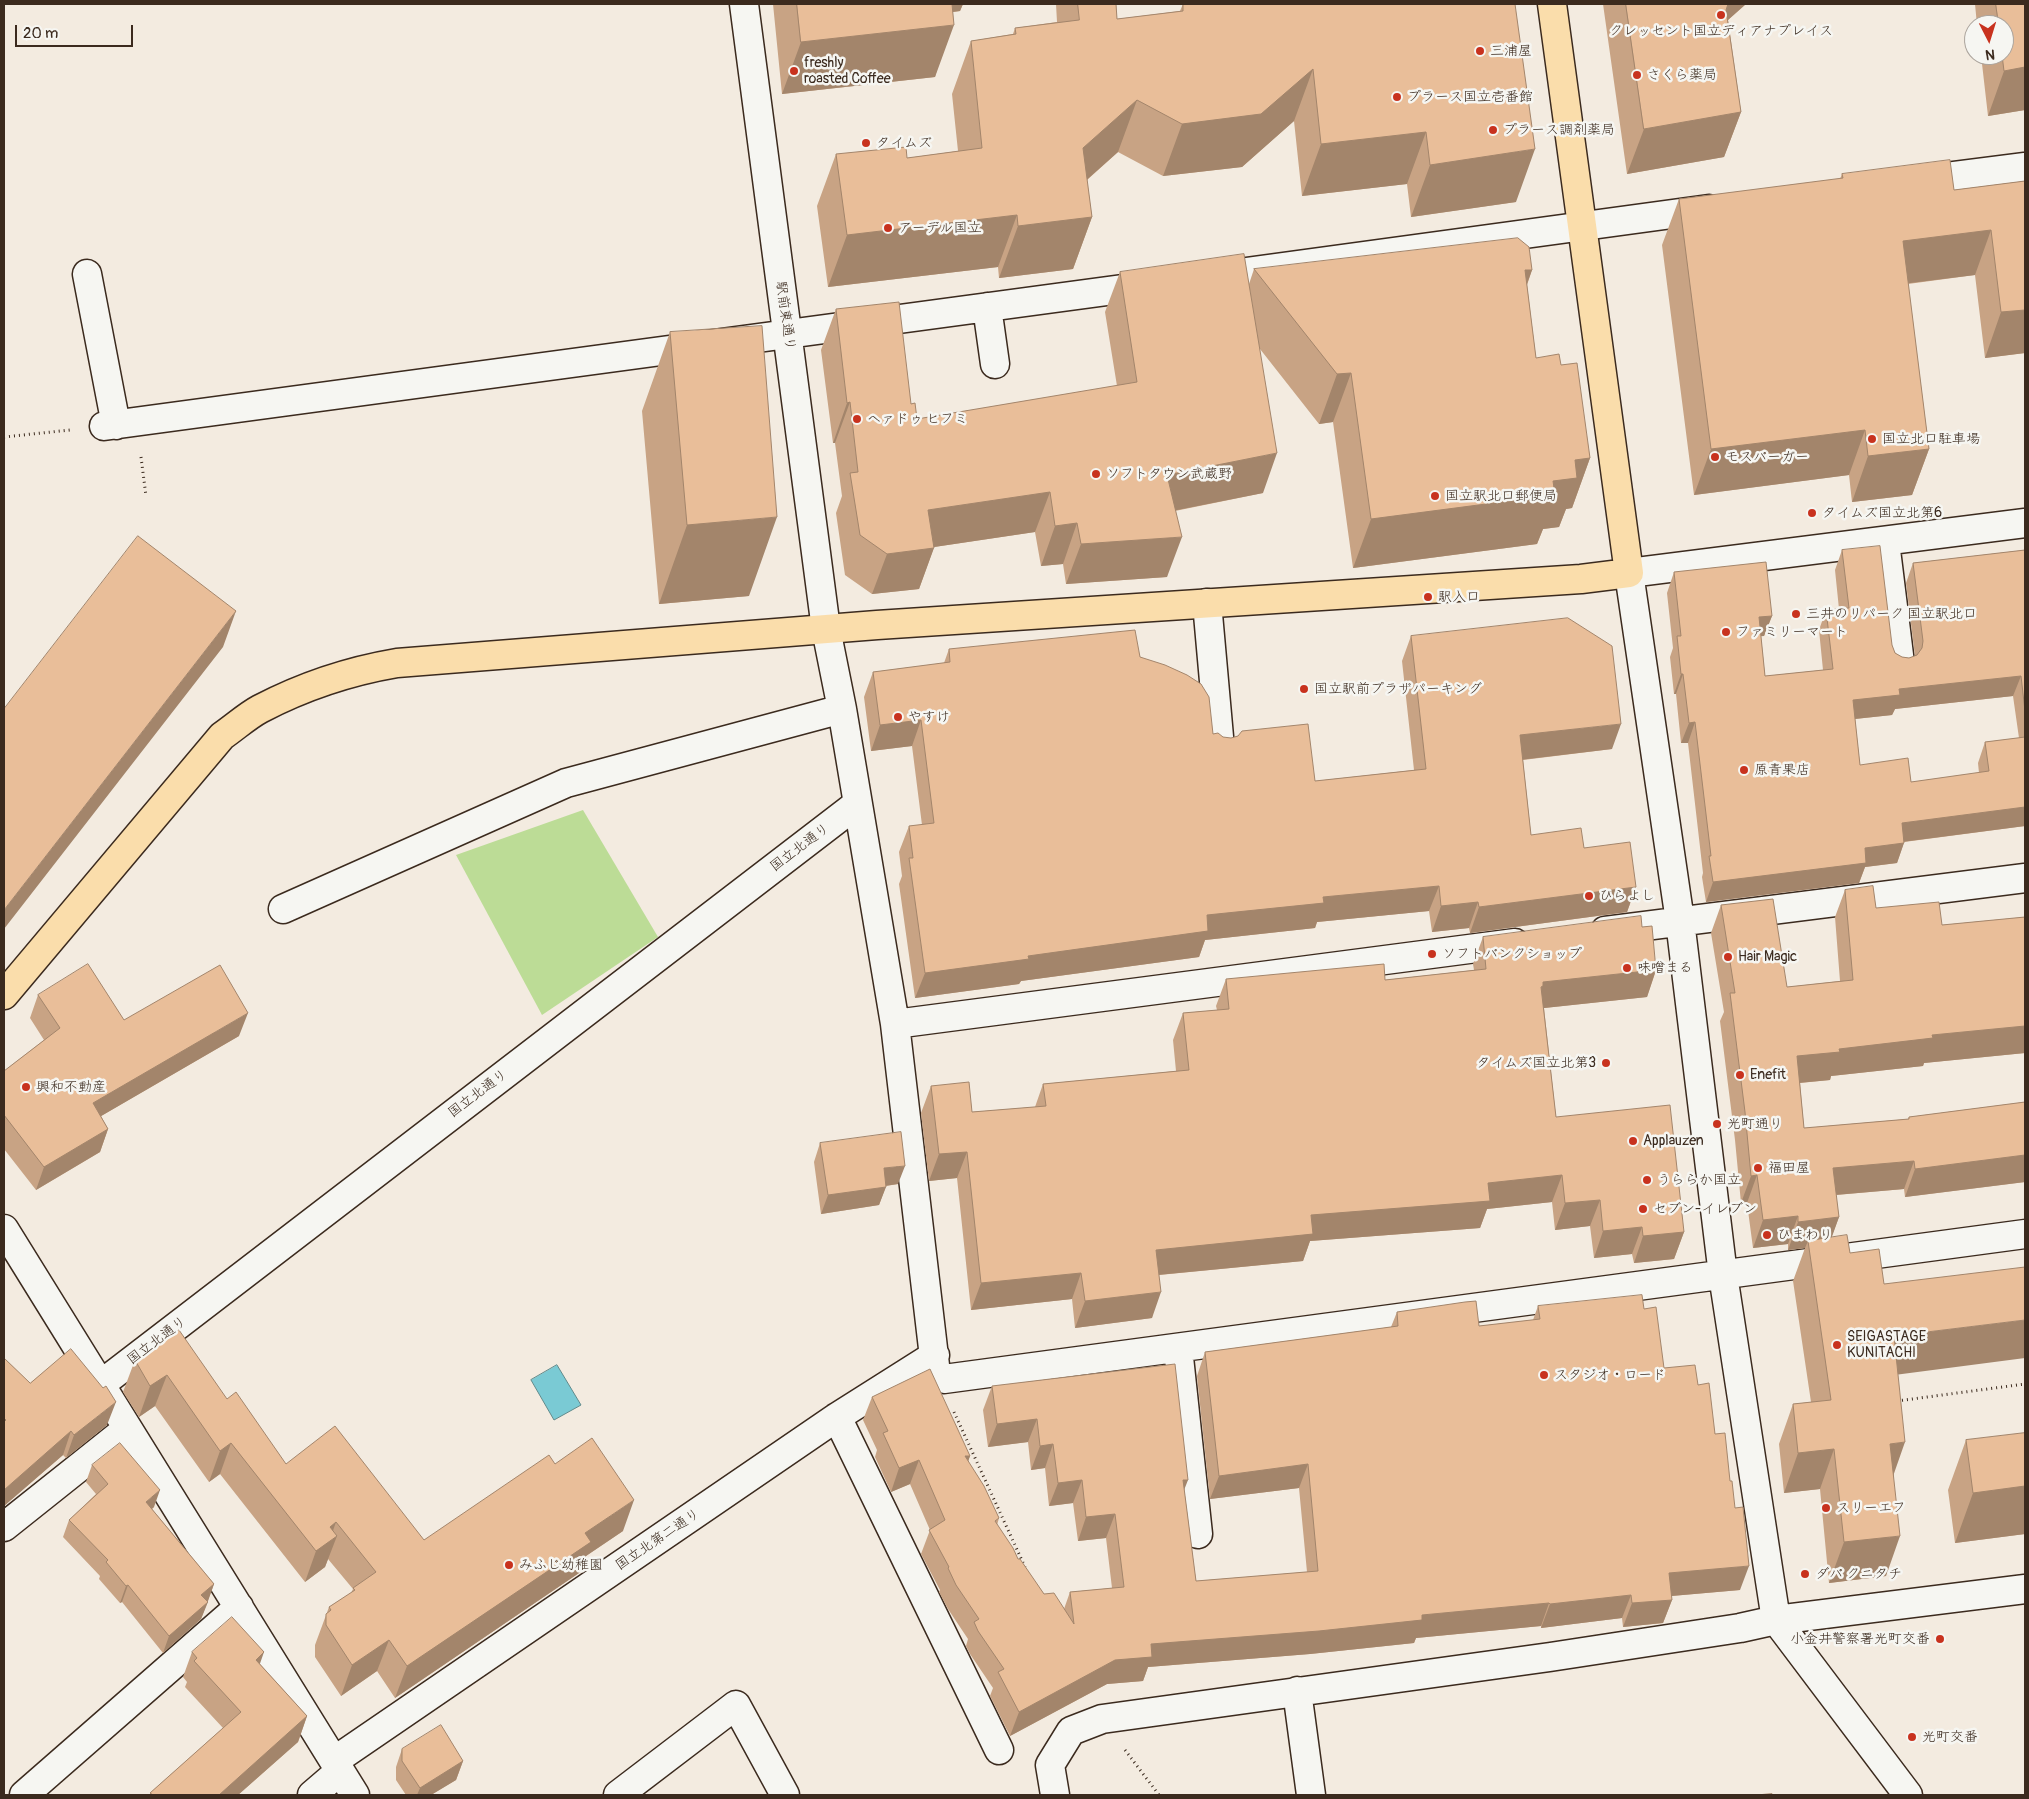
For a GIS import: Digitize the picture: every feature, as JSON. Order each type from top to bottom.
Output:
[{"type":"main road","points":[[4,995],[222,736],[259,709],[292,694],[360,670],[397,663],[826,629],[1581,578],[1629,573],[1552,4]]},
{"type":"street","name":"駅前東通り","points":[[744,4],[826,629],[842,709],[895,1024],[939,1367]]},
{"type":"street","points":[[1888,185],[2025,167]]},
{"type":"street","points":[[87,274],[118,424],[1732,206]]},
{"type":"street","points":[[987,307],[995,364]]},
{"type":"street","points":[[1908,1795],[1776,1620],[1723,1275],[1680,921],[1629,573],[2025,523]]},
{"type":"street","points":[[1885,542],[1900,663]]},
{"type":"street","points":[[1207,603],[1220,748]]},
{"type":"street","points":[[283,909],[566,783],[842,709]]},
{"type":"street","name":"国立北通り","points":[[100,1385],[857,804]]},
{"type":"street","points":[[1578,935],[2025,878]]},
{"type":"street","points":[[895,1024],[1539,940]]},
{"type":"street","points":[[4,1229],[355,1795]]},
{"type":"street","points":[[939,1367],[1178,1348],[2025,1234]]},
{"type":"street","points":[[1178,1348],[1198,1534]]},
{"type":"street","name":"国立北第二通り","points":[[312,1795],[337,1766],[837,1417],[939,1367]]},
{"type":"street","points":[[837,1417],[999,1750]]},
{"type":"street","points":[[4,1528],[127,1429]]},
{"type":"street","points":[[1055,1795],[1050,1766],[1071,1731],[1102,1719],[1681,1638],[1776,1620],[2025,1588]]},
{"type":"street","points":[[24,1795],[239,1606]]},
{"type":"street","points":[[1297,1692],[1311,1795]]},
{"type":"street","points":[[618,1795],[736,1705],[785,1795]]},
{"type":"path","points":[[4,438],[118,424],[146,496]]},
{"type":"path","points":[[939,1367],[943,1388],[1028,1574]]},
{"type":"path","points":[[1892,1402],[2025,1384]]},
{"type":"path","points":[[1102,1719],[1160,1795]]},
{"type":"green space","points":[[583,810],[658,937],[542,1015],[456,855]]},
{"type":"water","points":[[557,1365],[581,1405],[554,1420],[531,1380]]},
{"type":"building","points":[[797,4],[952,4],[954,25],[801,42]]},
{"type":"building","points":[[1078,4],[1116,4],[1117,19],[1183,11],[1183,4],[1515,4],[1535,149],[1430,165],[1426,132],[1321,144],[1313,69],[1261,114],[1182,124],[1137,100],[1083,148],[1092,217],[1018,226],[1017,215],[847,235],[836,154],[906,147],[907,158],[982,148],[971,41],[1016,34],[1015,28],[1079,20]]},
{"type":"building","points":[[1626,4],[1728,4],[1726,10],[1741,112],[1644,129]]},
{"type":"building","points":[[1996,4],[2025,4],[2025,67],[2004,71],[2003,65],[2014,65],[2014,15],[1998,15]]},
{"type":"building","points":[[1950,160],[1954,190],[2025,181],[2025,310],[2001,312],[1991,230],[1903,241],[1929,449],[1868,456],[1865,430],[1711,449],[1679,199],[1843,178],[1842,174]]},
{"type":"building","points":[[1518,238],[1529,247],[1532,270],[1525,270],[1536,358],[1559,354],[1561,365],[1577,363],[1590,458],[1575,460],[1577,478],[1553,481],[1555,495],[1371,519],[1351,373],[1337,374],[1254,269]]},
{"type":"building","points":[[1244,254],[1277,453],[1167,475],[1182,537],[1081,544],[1077,523],[1055,526],[1050,492],[928,510],[934,548],[887,554],[860,535],[850,473],[858,472],[850,402],[847,403],[836,309],[899,302],[911,404],[915,403],[917,419],[1137,382],[1120,272]]},
{"type":"building","points":[[762,326],[777,517],[687,525],[670,332]]},
{"type":"building","points":[[138,536],[236,611],[4,910],[4,709]]},
{"type":"building","points":[[1880,546],[1892,645],[1895,653],[1909,658],[1917,655],[1922,648],[1923,641],[1913,563],[2025,550],[2025,711],[2021,676],[1899,689],[1900,695],[1853,700],[1860,765],[1908,758],[1911,782],[1989,771],[1985,742],[2025,737],[2025,807],[1902,823],[1904,843],[1865,848],[1866,863],[1713,882],[1695,722],[1689,723],[1683,674],[1681,674],[1677,636],[1681,636],[1674,572],[1766,562],[1772,616],[1759,617],[1765,676],[1833,669],[1826,610],[1849,608],[1842,550]]},
{"type":"building","points":[[1568,618],[1612,646],[1621,724],[1520,735],[1531,835],[1581,828],[1584,848],[1630,842],[1636,887],[1479,907],[1478,902],[1441,906],[1439,886],[1323,897],[1324,903],[1207,915],[1208,931],[1028,956],[1029,959],[925,973],[909,858],[913,858],[909,826],[934,823],[921,720],[880,725],[873,672],[950,662],[949,649],[1135,630],[1140,657],[1165,665],[1201,684],[1209,697],[1213,734],[1218,733],[1223,737],[1231,738],[1238,736],[1242,731],[1308,724],[1315,781],[1426,769],[1411,636]]},
{"type":"building","points":[[1873,886],[1876,908],[1939,902],[1942,925],[2025,917],[2025,1026],[1932,1035],[1933,1038],[1839,1049],[1840,1052],[1797,1056],[1804,1128],[1909,1119],[1909,1117],[2025,1102],[2025,1155],[1915,1169],[1914,1161],[1833,1168],[1839,1217],[1798,1222],[1798,1216],[1763,1220],[1757,1175],[1751,1176],[1730,993],[1735,993],[1721,905],[1773,899],[1787,987],[1853,980],[1845,890]]},
{"type":"building","points":[[1641,916],[1642,927],[1652,926],[1656,970],[1543,982],[1541,987],[1556,1117],[1670,1105],[1684,1232],[1643,1236],[1642,1227],[1603,1231],[1600,1200],[1565,1203],[1562,1175],[1488,1183],[1490,1201],[1311,1215],[1313,1234],[1156,1250],[1161,1292],[1085,1301],[1081,1273],[981,1283],[967,1152],[939,1154],[931,1086],[969,1082],[972,1112],[1046,1106],[1043,1084],[1189,1070],[1183,1013],[1229,1009],[1226,979],[1384,964],[1385,980],[1486,969],[1483,937]]},
{"type":"building","points":[[88,964],[124,1020],[220,965],[248,1013],[93,1103],[108,1129],[44,1167],[4,1115],[4,1071],[60,1028],[38,995]]},
{"type":"building","points":[[901,1132],[905,1166],[884,1168],[886,1187],[828,1195],[820,1143]]},
{"type":"building","points":[[1847,1235],[1850,1253],[1879,1249],[1884,1284],[2025,1267],[2025,1320],[1894,1336],[1905,1442],[1890,1444],[1900,1536],[1844,1542],[1834,1449],[1798,1453],[1793,1404],[1831,1400],[1808,1241]]},
{"type":"building","points":[[1642,1295],[1644,1309],[1656,1307],[1664,1368],[1695,1365],[1698,1385],[1709,1383],[1715,1434],[1725,1433],[1735,1508],[1743,1507],[1749,1566],[1669,1573],[1672,1600],[1632,1603],[1631,1595],[1422,1615],[1422,1620],[1319,1631],[1151,1644],[1152,1657],[1115,1660],[1019,1712],[998,1672],[1004,1669],[978,1631],[974,1622],[979,1619],[956,1585],[949,1567],[929,1530],[945,1520],[919,1460],[899,1468],[883,1433],[888,1431],[872,1397],[930,1369],[970,1456],[965,1456],[984,1486],[999,1518],[995,1521],[1018,1559],[1020,1559],[1044,1594],[1054,1593],[1074,1624],[1070,1592],[1124,1587],[1115,1514],[1086,1517],[1082,1480],[1058,1483],[1053,1444],[1040,1446],[1037,1419],[997,1424],[992,1386],[1175,1364],[1188,1480],[1183,1480],[1196,1581],[1318,1571],[1308,1464],[1219,1476],[1205,1352],[1398,1326],[1397,1312],[1465,1302],[1476,1301],[1479,1326],[1540,1319],[1538,1306]]},
{"type":"building","points":[[179,1330],[227,1399],[236,1392],[286,1464],[335,1426],[424,1540],[549,1455],[555,1464],[592,1438],[634,1500],[585,1533],[591,1542],[407,1666],[389,1640],[352,1665],[326,1625],[326,1614],[331,1610],[329,1607],[355,1590],[353,1588],[376,1572],[336,1522],[330,1527],[337,1536],[316,1551],[231,1443],[220,1451],[167,1375],[150,1386],[135,1360]]},
{"type":"building","points":[[71,1349],[103,1388],[106,1386],[116,1402],[74,1435],[71,1431],[4,1490],[4,1422],[6,1420],[4,1418],[4,1358],[30,1383]]},
{"type":"building","points":[[2025,1433],[2025,1486],[1973,1493],[1966,1440]]},
{"type":"building","points":[[120,1443],[160,1490],[146,1502],[214,1584],[201,1595],[208,1602],[169,1636],[128,1585],[126,1586],[106,1562],[108,1560],[69,1520],[108,1484],[92,1465]]},
{"type":"building","points":[[232,1617],[264,1652],[256,1660],[307,1716],[219,1795],[153,1795],[150,1793],[241,1712],[194,1661],[197,1658],[192,1652]]},
{"type":"building","points":[[441,1725],[463,1761],[420,1788],[402,1761],[402,1749]]},
{"type":"place","name":"クレッセント国立ディアナプレイス","points":[[1721,15]]},
{"type":"place","name":"三浦屋","points":[[1480,51]]},
{"type":"place","name":"freshly roasted Coffee","points":[[794,71]]},
{"type":"place","name":"さくら薬局","points":[[1637,75]]},
{"type":"place","name":"プラース国立壱番館","points":[[1397,97]]},
{"type":"place","name":"プラース調剤薬局","points":[[1493,130]]},
{"type":"place","name":"タイムズ","points":[[866,143]]},
{"type":"place","name":"アーデル国立","points":[[888,228]]},
{"type":"place","name":"ヘァドゥ ヒフミ","points":[[857,419]]},
{"type":"place","name":"国立北口駐車場","points":[[1872,439]]},
{"type":"place","name":"モスバーガー","points":[[1715,457]]},
{"type":"place","name":"ソフトタウン武蔵野","points":[[1096,474]]},
{"type":"place","name":"国立駅北口郵便局","points":[[1435,496]]},
{"type":"place","name":"タイムズ国立北第6","points":[[1812,513]]},
{"type":"place","name":"駅入口","points":[[1428,597]]},
{"type":"place","name":"三井のリパーク 国立駅北口","points":[[1796,614]]},
{"type":"place","name":"ファミリーマート","points":[[1726,632]]},
{"type":"place","name":"国立駅前プラザパーキング","points":[[1304,689]]},
{"type":"place","name":"やすけ","points":[[898,717]]},
{"type":"place","name":"原青果店","points":[[1744,770]]},
{"type":"place","name":"ひらよし","points":[[1589,896]]},
{"type":"place","name":"ソフトバンクショップ","points":[[1432,954]]},
{"type":"place","name":"Hair Magic","points":[[1728,957]]},
{"type":"place","name":"味噌まる","points":[[1627,968]]},
{"type":"place","name":"タイムズ国立北第3","points":[[1606,1063]]},
{"type":"place","name":"Enefit","points":[[1740,1075]]},
{"type":"place","name":"興和不動産","points":[[26,1087]]},
{"type":"place","name":"光町通り","points":[[1717,1124]]},
{"type":"place","name":"Applauzen","points":[[1633,1141]]},
{"type":"place","name":"福田屋","points":[[1758,1168]]},
{"type":"place","name":"うららか国立","points":[[1647,1180]]},
{"type":"place","name":"セブン-イレブン","points":[[1643,1209]]},
{"type":"place","name":"ひまわり","points":[[1767,1235]]},
{"type":"place","name":"SEIGASTAGE KUNITACHI","points":[[1837,1345]]},
{"type":"place","name":"スタジオ・ロード","points":[[1544,1375]]},
{"type":"place","name":"スリーエフ","points":[[1826,1508]]},
{"type":"place","name":"みふじ幼稚園","points":[[509,1565]]},
{"type":"place","name":"ダバ クニタチ","points":[[1805,1574]]},
{"type":"place","name":"小金井警察署光町交番","points":[[1940,1639]]},
{"type":"place","name":"光町交番","points":[[1912,1737]]}]
